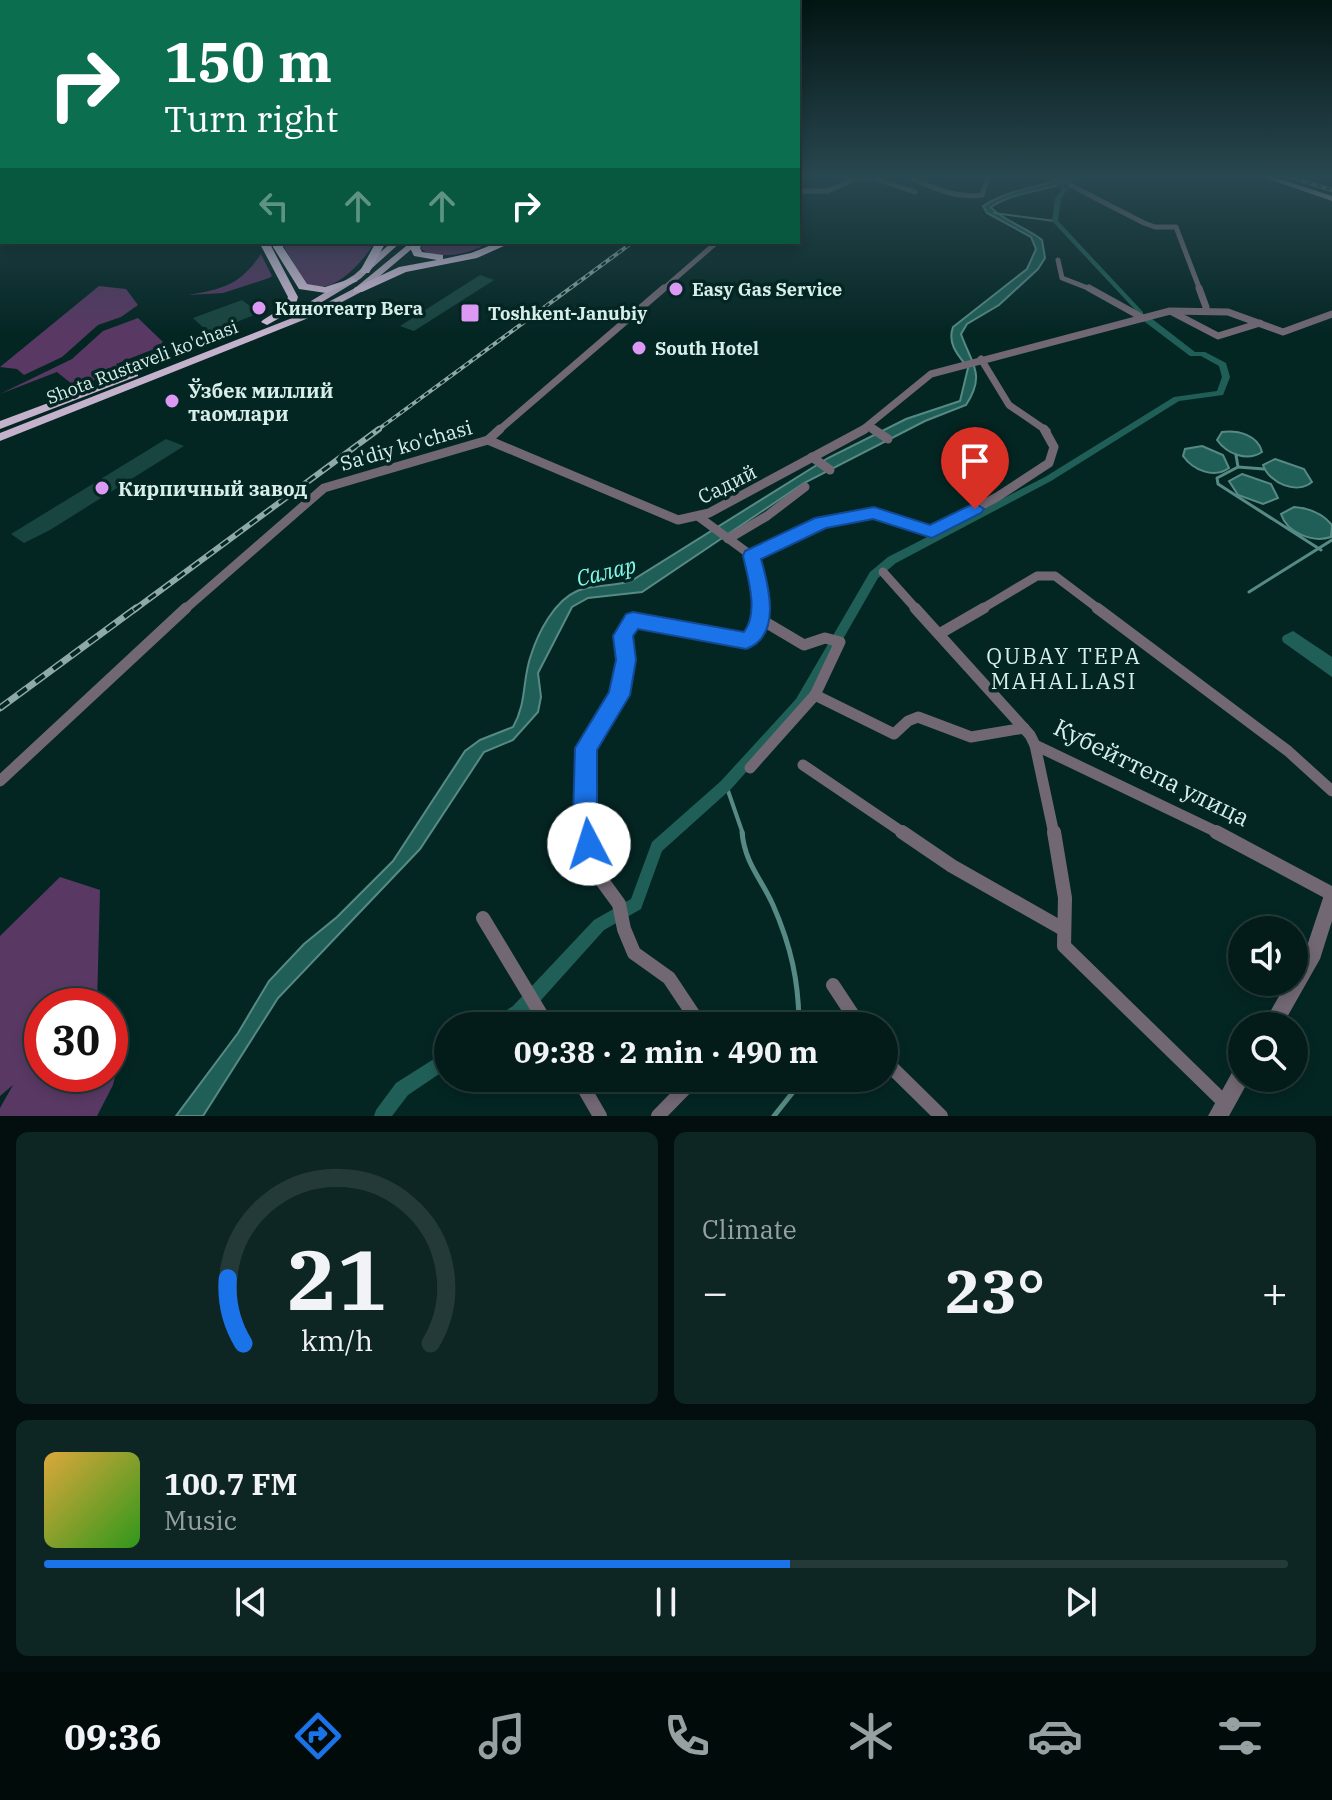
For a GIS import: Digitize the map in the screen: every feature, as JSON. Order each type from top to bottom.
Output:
[{"type":"highway","points":[[265,244],[293,297],[290,308],[267,322]]},
{"type":"highway","points":[[278,244],[303,287],[326,290],[355,286],[403,269],[473,256],[503,244]]},
{"type":"highway","points":[[365,271],[380,244]]},
{"type":"highway","points":[[416,244],[418,254],[439,257],[481,249],[490,244]]},
{"type":"main road","name":"Shota Rustaveli ko'chasi","points":[[0,425],[355,286],[365,271],[395,244]]},
{"type":"main road","name":"Shota Rustaveli ko'chasi","points":[[0,437],[318,311],[414,244]]},
{"type":"street","points":[[1176,228],[1206,307],[1283,332],[1332,314]]},
{"type":"street","name":"Sa'diy ko'chasi","points":[[0,781],[228,568],[324,488],[488,440],[715,244]]},
{"type":"street","points":[[1058,260],[1062,278],[1090,288],[1143,318]]},
{"type":"street","name":"Садий","points":[[488,440],[678,520],[699,517],[882,419],[914,384],[931,374],[1170,311],[1206,307]]},
{"type":"street","points":[[1170,311],[1218,336],[1260,323]]},
{"type":"street","points":[[752,556],[822,522],[874,513],[932,532],[997,497],[1049,463],[1054,447],[1048,432],[1009,405],[977,360]]},
{"type":"street","points":[[869,427],[888,439]]},
{"type":"street","points":[[812,457],[830,470]]},
{"type":"street","points":[[727,539],[767,516],[805,487]]},
{"type":"street","points":[[692,1012],[669,978],[634,953],[624,929],[619,904],[592,867],[585,820],[586,748],[620,695],[626,660],[623,636],[633,620],[746,640],[755,635],[760,619],[759,586],[752,556],[699,517]]},
{"type":"street","name":"Кубейттепа улица","points":[[883,572],[1024,728],[1035,745],[1239,843],[1332,894],[1311,959],[1279,1012]]},
{"type":"street","points":[[939,634],[1037,576],[1060,578],[1288,751],[1332,791]]},
{"type":"street","points":[[750,768],[815,695],[840,642],[825,638],[804,645],[760,619]]},
{"type":"street","points":[[815,695],[894,734],[908,721],[918,717],[971,737],[1024,728]]},
{"type":"street","points":[[1035,745],[1065,898],[1064,946],[1222,1110],[1232,1092]]},
{"type":"street","points":[[803,765],[952,866],[1063,929]]},
{"type":"street","points":[[483,918],[540,1012]]},
{"type":"street","points":[[833,985],[851,1012]]},
{"type":"street","points":[[898,1074],[941,1116]]},
{"type":"street","points":[[586,1092],[600,1116]]},
{"type":"street","points":[[658,1116],[681,1092]]},
{"type":"shaded area","name":"Салар","points":[[1015,228],[1024,228],[1042,240],[1045,258],[1038,269],[999,305],[967,324],[961,334],[976,377],[966,405],[925,421],[804,483],[642,592],[588,598],[572,607],[538,673],[541,697],[538,712],[513,740],[484,752],[420,849],[278,998],[203,1116],[176,1116],[238,1033],[269,981],[393,861],[465,751],[480,740],[513,727],[534,646],[548,618],[561,602],[583,589],[631,581],[828,458],[906,419],[960,401],[968,368],[952,344],[953,327],[1027,269],[1036,249],[1031,237]]},
{"type":"shaded area","points":[[282,244],[374,244],[347,275],[333,284],[321,287],[306,284]]},
{"type":"shaded area","points":[[422,244],[486,244],[465,253],[446,255],[421,249]]},
{"type":"shaded area","points":[[261,254],[272,276],[269,278],[223,293],[188,295],[230,284],[246,273]]},
{"type":"shaded area","points":[[99,286],[126,289],[138,305],[121,317],[98,325],[62,357],[24,375],[17,369],[0,367]]},
{"type":"shaded area","points":[[138,318],[163,342],[154,349],[116,364],[119,369],[90,382],[72,384],[57,372],[0,394],[72,359],[103,331]]},
{"type":"shaded area","points":[[1222,432],[1252,438],[1262,452],[1250,456],[1232,453],[1217,440]]},
{"type":"shaded area","points":[[1202,446],[1223,455],[1229,468],[1210,473],[1192,465],[1183,456],[1185,449]]},
{"type":"shaded area","points":[[1275,459],[1304,469],[1312,482],[1306,486],[1291,487],[1277,482],[1263,465]]},
{"type":"shaded area","points":[[1242,474],[1271,484],[1278,498],[1263,504],[1238,495],[1229,481]]},
{"type":"shaded area","points":[[1294,507],[1324,517],[1332,525],[1331,537],[1316,539],[1295,531],[1281,514]]},
{"type":"shaded area","points":[[60,877],[100,890],[97,988],[24,988],[24,1092],[109,1092],[97,1116],[0,1116],[0,1108],[13,1085],[0,1096],[0,936]]},
{"type":"building","points":[[480,275],[494,280],[414,331],[400,326]]},
{"type":"building","points":[[242,300],[259,313],[209,333],[193,318]]},
{"type":"building","name":"Кирпичный завод","points":[[166,439],[184,446],[50,530],[24,543],[11,534]]},
{"type":"waterway","name":"Салар","points":[[1062,228],[1141,313]]},
{"type":"waterway","name":"Салар","points":[[519,1012],[599,925],[636,904],[657,847],[726,785],[800,703],[874,575],[892,560],[1048,479],[1177,399],[1220,393],[1226,377],[1223,365],[1202,354],[1193,354],[1148,320]]},
{"type":"waterway","points":[[1236,455],[1238,467]]},
{"type":"waterway","points":[[1238,467],[1264,469]]},
{"type":"waterway","points":[[1238,467],[1217,478],[1218,484],[1319,548]]},
{"type":"waterway","points":[[1319,548],[1332,540]]},
{"type":"waterway","points":[[1249,592],[1319,548]]},
{"type":"waterway","points":[[1332,663],[1293,635],[1287,639],[1332,672]]},
{"type":"waterway","points":[[726,785],[743,834]]},
{"type":"waterway","points":[[742,832],[750,862],[785,935],[796,979],[798,1012]]},
{"type":"waterway","name":"Салар","points":[[382,1116],[402,1089],[434,1067]]},
{"type":"waterway","points":[[774,1116],[793,1092]]},
{"type":"railway","points":[[376,431],[630,244]]},
{"type":"railway","points":[[134,610],[379,429]]},
{"type":"railway","points":[[0,708],[136,608]]},
{"type":"place","name":"Easy Gas Service","points":[[676,289]]},
{"type":"place","name":"Кинотеатр Вега","points":[[259,308]]},
{"type":"place","name":"Toshkent-Janubiy","points":[[470,313]]},
{"type":"place","name":"South Hotel","points":[[639,348]]},
{"type":"place","name":"Ўзбек миллий таомлари","points":[[172,401]]},
{"type":"place","name":"Кирпичный завод","points":[[102,488]]},
{"type":"district","name":"QUBAY TEPA MAHALLASI","points":[[1064,668]]},
{"type":"route","points":[[589,844],[585,820],[586,748],[620,695],[626,660],[623,636],[633,620],[746,640],[755,635],[760,619],[759,586],[752,556],[822,522],[874,513],[932,532],[975,509]]}]
